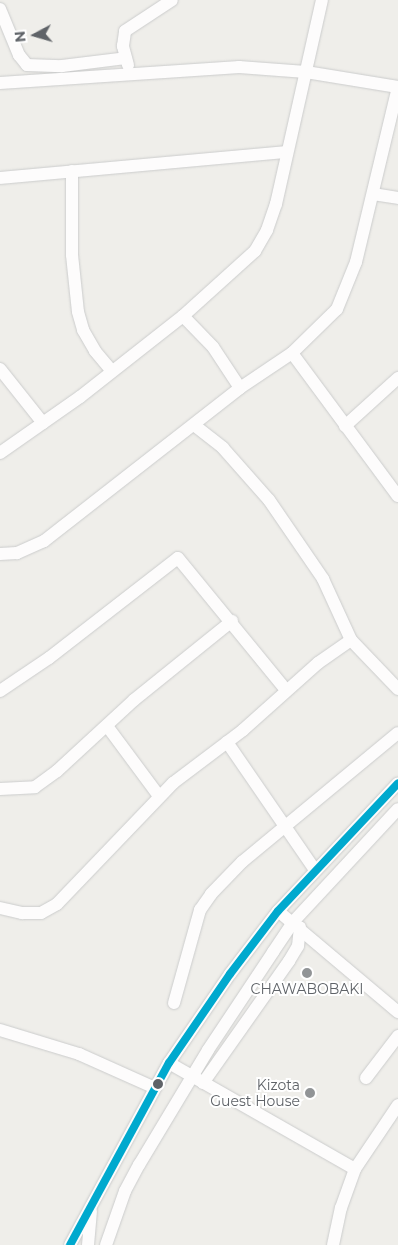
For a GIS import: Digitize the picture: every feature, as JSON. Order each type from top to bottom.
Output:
[{"type":"street","points":[[130,72],[126,58],[125,31],[172,0]]},
{"type":"street","points":[[0,453],[43,424],[183,316],[255,251],[267,230],[322,0]]},
{"type":"street","points":[[0,9],[19,55],[27,65],[62,66],[126,58]]},
{"type":"street","points":[[0,83],[130,72],[240,66],[306,72],[398,87],[353,271],[337,310],[292,353],[240,388],[194,426],[70,518],[44,541],[17,553],[0,554]]},
{"type":"street","points":[[0,178],[287,152]]},
{"type":"street","points":[[72,171],[72,255],[78,312],[83,330],[95,352],[112,371]]},
{"type":"street","points":[[373,194],[398,198]]},
{"type":"street","points":[[183,316],[213,347],[240,388]]},
{"type":"street","points":[[292,353],[345,426],[396,488]]},
{"type":"street","points":[[0,369],[43,424]]},
{"type":"street","points":[[345,426],[398,378]]},
{"type":"street","points":[[194,426],[223,448],[269,500],[322,578],[352,640],[398,689]]},
{"type":"street","points":[[0,691],[42,663],[178,558],[232,621],[286,690]]},
{"type":"street","points":[[0,789],[35,787],[232,621]]},
{"type":"street","points":[[0,908],[22,913],[41,913],[57,904],[159,796],[191,768],[227,742],[286,690],[352,640]]},
{"type":"street","points":[[107,726],[159,796]]},
{"type":"street","points":[[174,1003],[198,917],[205,902],[242,862],[287,828],[398,733]]},
{"type":"street","points":[[227,742],[315,870]]},
{"type":"street","points":[[70,1245],[90,1212],[169,1063],[230,974],[278,911],[398,783]]},
{"type":"street","points":[[106,1245],[125,1191],[192,1076],[297,925],[398,809]]},
{"type":"street","points":[[278,911],[297,925],[398,1012]]},
{"type":"street","points":[[203,1084],[292,957],[298,946],[297,925]]},
{"type":"street","points":[[0,1030],[78,1054],[155,1088]]},
{"type":"street","points":[[366,1078],[398,1036]]},
{"type":"street","points":[[169,1063],[355,1169]]},
{"type":"street","points":[[333,1245],[341,1208],[355,1169],[398,1105]]},
{"type":"street","points":[[88,1245],[90,1212]]},
{"type":"transit line","points":[[70,1245],[169,1063],[230,974],[278,911],[398,783]]},
{"type":"place","name":"CHAWABOBAKI","points":[[307,973]]},
{"type":"place","name":"Kizota Guest House","points":[[310,1093]]}]
